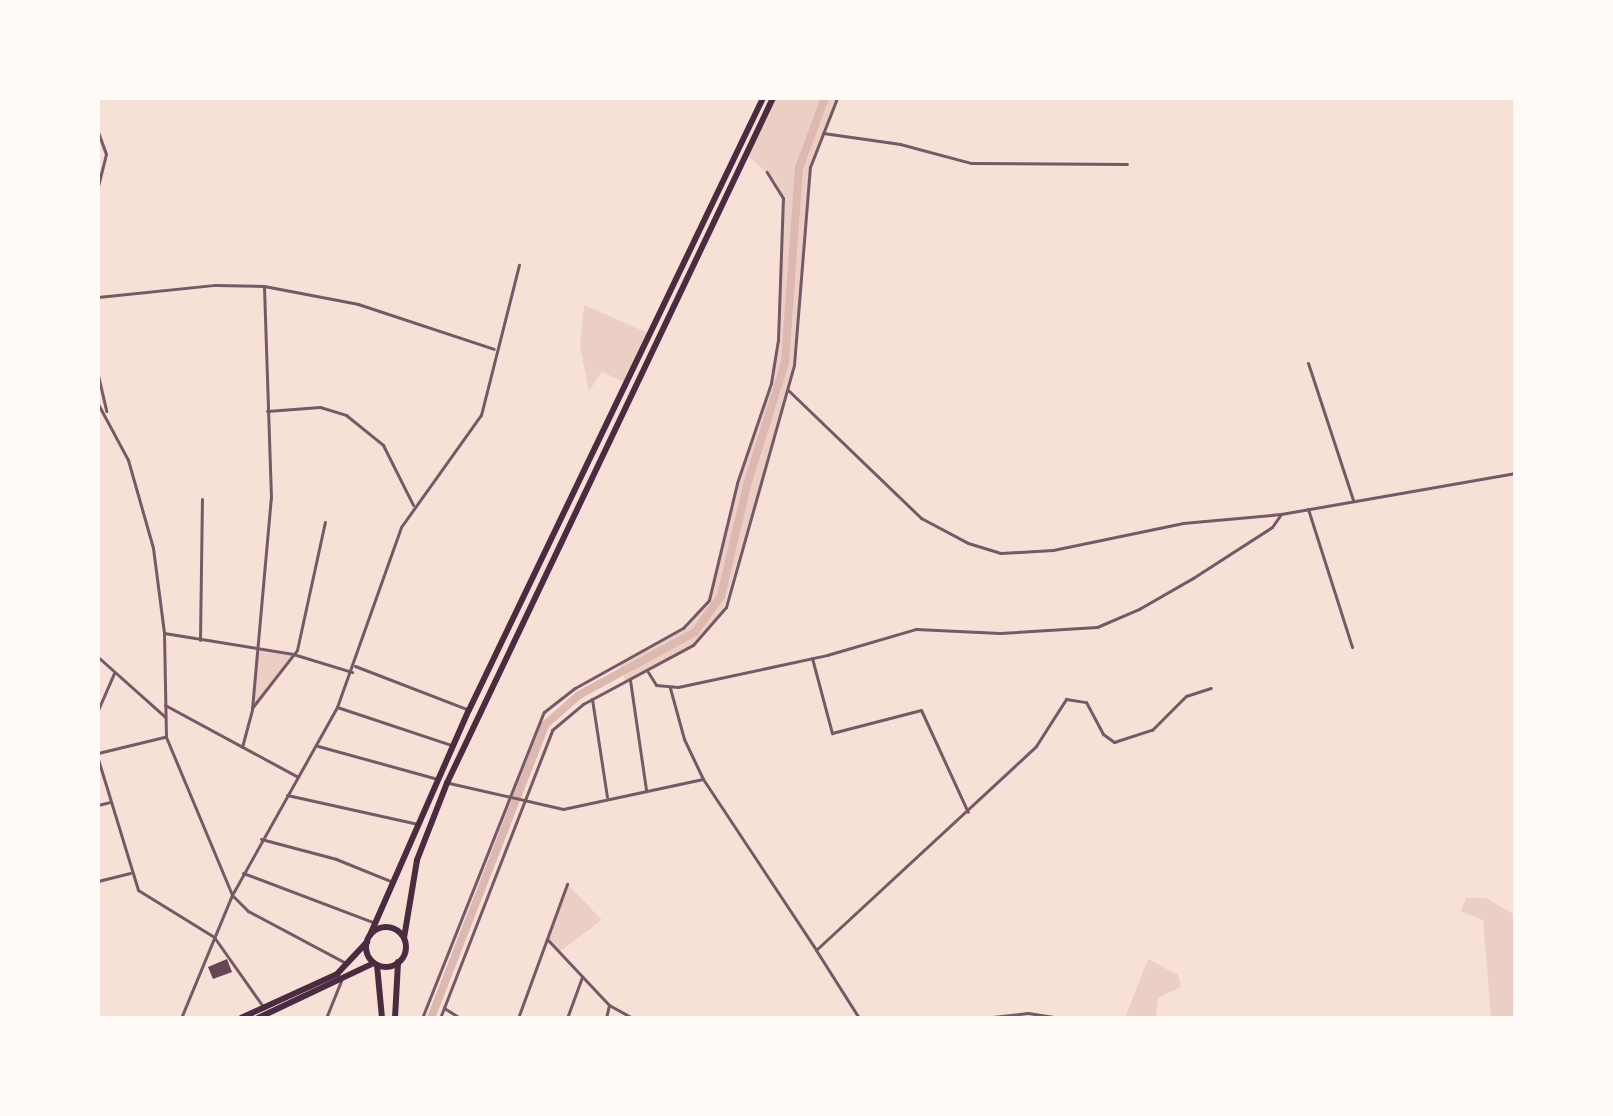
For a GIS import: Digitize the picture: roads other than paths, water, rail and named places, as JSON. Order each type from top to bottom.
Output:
[{"type":"highway","points":[[241,1018],[268,1013],[349,965],[368,938],[469,710],[763,98]]},
{"type":"highway","points":[[395,1018],[398,962],[406,951],[404,938],[417,860],[447,783],[773,98]]},
{"type":"highway","points":[[368,938],[387,927],[404,938]]},
{"type":"highway","points":[[368,938],[376,964],[382,1018]]},
{"type":"highway","points":[[258,1018],[376,964],[398,962]]},
{"type":"street","points":[[440,1018],[552,730],[592,699],[648,672],[702,639],[726,607],[788,390],[798,341],[808,180],[837,98]]},
{"type":"street","points":[[98,132],[106,154],[98,185]]},
{"type":"street","points":[[823,133],[900,144],[971,163],[1127,164]]},
{"type":"street","points":[[422,1018],[533,732],[549,707],[673,635],[697,617],[709,600],[737,483],[775,361],[783,198],[767,172]]},
{"type":"street","points":[[181,1018],[232,895],[261,839],[318,746],[353,672],[389,555],[413,505],[481,415],[492,383],[494,349],[519,265]]},
{"type":"street","points":[[98,297],[215,285],[264,286],[360,305],[494,349]]},
{"type":"street","points":[[242,747],[252,709],[271,498],[264,286]]},
{"type":"street","points":[[1308,363],[1354,502]]},
{"type":"street","points":[[98,375],[106,411],[138,488],[157,572],[164,633],[166,737],[232,895],[248,911],[349,965]]},
{"type":"street","points":[[788,390],[921,518],[994,552],[1053,550],[1183,523],[1281,514],[1515,473]]},
{"type":"street","points":[[98,404],[106,411]]},
{"type":"street","points":[[267,411],[320,407],[346,415],[383,445],[413,505]]},
{"type":"street","points":[[200,640],[202,499]]},
{"type":"street","points":[[1308,509],[1352,647]]},
{"type":"street","points":[[648,672],[653,683],[670,688],[812,658],[916,629],[1008,633],[1107,624],[1193,578],[1272,527],[1281,514]]},
{"type":"street","points":[[252,709],[293,654],[325,522]]},
{"type":"street","points":[[164,633],[293,654],[353,672]]},
{"type":"street","points":[[98,657],[165,717]]},
{"type":"street","points":[[812,658],[832,733],[921,710],[968,812]]},
{"type":"street","points":[[355,666],[469,710]]},
{"type":"street","points":[[98,709],[114,673]]},
{"type":"street","points":[[630,680],[646,790]]},
{"type":"street","points":[[670,688],[684,739],[703,779],[859,1018]]},
{"type":"street","points":[[816,950],[1041,741],[1066,699],[1086,702],[1103,734],[1114,742],[1155,729],[1186,696],[1211,688]]},
{"type":"street","points":[[592,699],[607,797]]},
{"type":"street","points":[[165,705],[298,777]]},
{"type":"street","points":[[337,707],[453,746]]},
{"type":"street","points":[[98,753],[166,737]]},
{"type":"street","points":[[318,746],[438,779]]},
{"type":"street","points":[[98,759],[130,873],[146,899],[214,937],[268,1013]]},
{"type":"street","points":[[98,780],[104,779]]},
{"type":"street","points":[[447,783],[509,794],[563,809],[607,797],[703,779]]},
{"type":"street","points":[[287,795],[418,824]]},
{"type":"street","points":[[98,805],[110,802]]},
{"type":"street","points":[[261,839],[336,859],[393,882]]},
{"type":"street","points":[[98,881],[130,873]]},
{"type":"street","points":[[243,873],[375,923]]},
{"type":"street","points":[[518,1018],[567,884]]},
{"type":"street","points":[[547,939],[609,1005],[632,1018]]},
{"type":"street","points":[[567,1018],[582,977]]},
{"type":"street","points":[[326,1018],[341,981]]},
{"type":"street","points":[[606,1018],[609,1005]]},
{"type":"street","points":[[444,1008],[460,1018]]},
{"type":"street","points":[[983,1018],[1028,1013],[1059,1018]]},
{"type":"waterway","points":[[431,1018],[545,725],[579,695],[695,632],[721,596],[747,485],[785,363],[799,168],[825,98]]}]
